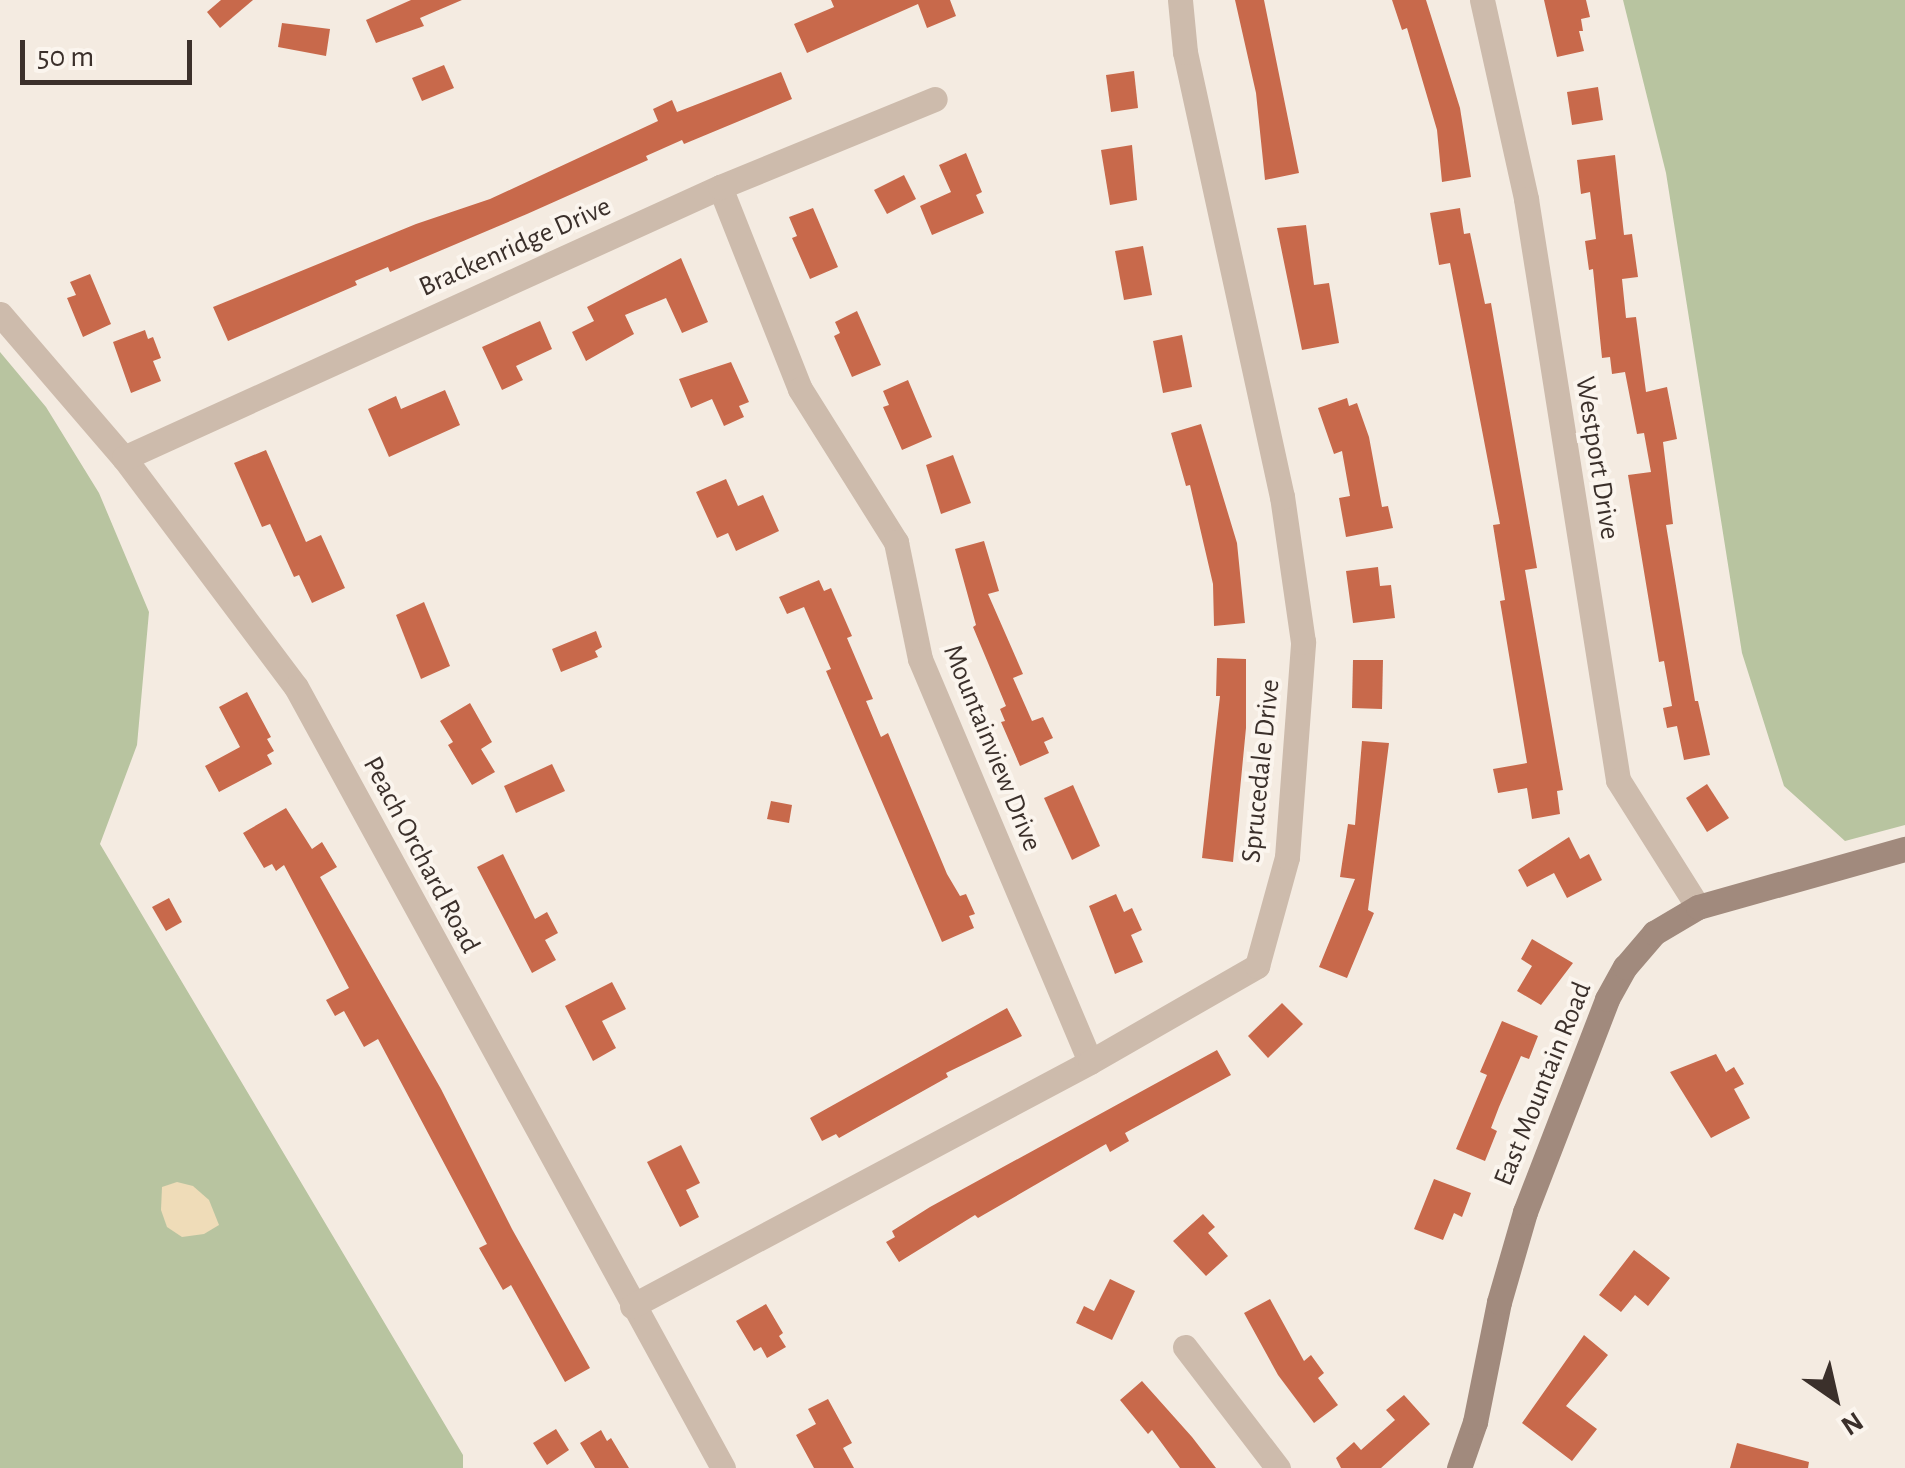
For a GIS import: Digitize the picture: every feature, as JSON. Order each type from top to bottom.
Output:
[{"type":"street","name":"Sprucedale Drive","points":[[632,1306],[1090,1062],[1257,966],[1287,857],[1304,642],[1282,497],[1185,52],[1180,0]]},
{"type":"street","name":"Westport Drive","points":[[1482,0],[1526,199],[1618,780],[1698,907]]},
{"type":"street","name":"Brackenridge Drive","points":[[124,458],[720,187],[936,99]]},
{"type":"street","name":"Mountainview Drive","points":[[720,187],[800,389],[896,542],[920,659],[1090,1062]]},
{"type":"street","name":"Peach Orchard Road","points":[[0,314],[124,458],[296,687],[723,1468]]},
{"type":"street","name":"East Mountain Road","points":[[1459,1468],[1475,1422],[1511,1255],[1607,999],[1647,940],[1698,907],[1905,848]]},
{"type":"street","points":[[1185,1347],[1278,1468]]},
{"type":"green space","points":[[1623,0],[1905,0],[1905,825],[1845,841],[1784,786],[1742,653],[1666,173]]},
{"type":"green space","points":[[0,352],[46,407],[99,493],[149,612],[137,745],[100,844],[463,1455],[463,1468],[0,1468]]},
{"type":"sand","points":[[177,1182],[193,1186],[209,1200],[219,1225],[204,1234],[182,1237],[167,1227],[161,1210],[162,1187]]},
{"type":"building","points":[[221,0],[253,0],[220,28],[207,12]]},
{"type":"building","points":[[411,0],[462,0],[420,18],[424,26],[376,43],[366,20]]},
{"type":"building","points":[[831,0],[950,0],[956,16],[927,28],[918,4],[807,53],[794,24],[834,7]]},
{"type":"building","points":[[1235,0],[1264,0],[1299,173],[1265,180],[1256,93]]},
{"type":"building","points":[[1392,0],[1426,0],[1460,108],[1471,177],[1442,182],[1437,130],[1407,28],[1402,30]]},
{"type":"building","points":[[1544,0],[1586,0],[1590,17],[1581,19],[1583,31],[1579,31],[1584,51],[1557,57]]},
{"type":"building","points":[[282,23],[330,29],[326,56],[278,47]]},
{"type":"building","points":[[444,65],[454,88],[422,101],[412,78]]},
{"type":"building","points":[[1134,71],[1138,108],[1111,112],[1106,75]]},
{"type":"building","points":[[781,72],[792,99],[684,144],[682,140],[646,156],[648,160],[527,214],[390,272],[388,267],[355,281],[357,285],[228,341],[213,307],[416,224],[490,199],[658,121],[653,109],[672,100],[677,112]]},
{"type":"building","points":[[1598,87],[1603,120],[1572,125],[1567,92]]},
{"type":"building","points":[[1132,145],[1137,200],[1110,205],[1101,150]]},
{"type":"building","points":[[966,153],[982,192],[976,195],[984,213],[932,235],[920,206],[951,192],[939,165]]},
{"type":"building","points":[[1615,155],[1624,235],[1632,234],[1638,277],[1622,279],[1626,318],[1636,317],[1646,392],[1667,387],[1677,439],[1663,442],[1673,524],[1666,525],[1695,701],[1710,755],[1684,760],[1677,726],[1667,728],[1663,708],[1672,706],[1664,661],[1659,662],[1628,475],[1651,472],[1644,433],[1637,434],[1625,372],[1612,374],[1610,357],[1602,358],[1593,269],[1589,270],[1585,241],[1596,239],[1590,192],[1581,194],[1577,160]]},
{"type":"building","points":[[904,175],[916,199],[887,214],[874,190]]},
{"type":"building","points":[[813,208],[838,267],[810,279],[792,238],[797,236],[789,217]]},
{"type":"building","points":[[1460,208],[1464,234],[1470,233],[1485,304],[1491,303],[1537,568],[1525,570],[1563,790],[1557,791],[1560,814],[1532,819],[1527,788],[1498,793],[1493,769],[1527,763],[1500,601],[1505,600],[1493,525],[1500,524],[1450,263],[1439,265],[1430,213]]},
{"type":"building","points":[[1306,225],[1314,285],[1329,283],[1339,343],[1302,350],[1277,228]]},
{"type":"building","points":[[1143,246],[1152,295],[1124,300],[1115,251]]},
{"type":"building","points":[[681,258],[708,322],[682,333],[666,298],[625,315],[634,334],[586,361],[572,332],[594,321],[587,307]]},
{"type":"building","points":[[90,274],[111,324],[83,337],[67,298],[76,295],[70,282]]},
{"type":"building","points":[[857,311],[881,365],[852,377],[834,336],[840,333],[835,322]]},
{"type":"building","points":[[540,321],[552,349],[516,366],[523,380],[502,390],[482,347]]},
{"type":"building","points":[[145,330],[148,339],[153,337],[161,358],[153,361],[161,381],[131,393],[113,342]]},
{"type":"building","points":[[1182,335],[1192,387],[1163,393],[1153,341]]},
{"type":"building","points":[[731,362],[749,402],[739,406],[744,417],[724,426],[712,399],[691,408],[679,379]]},
{"type":"building","points":[[908,380],[932,437],[902,450],[883,407],[889,405],[883,391]]},
{"type":"building","points":[[445,390],[460,425],[389,457],[368,409],[396,396],[401,409]]},
{"type":"building","points":[[1347,398],[1349,406],[1357,403],[1369,437],[1382,507],[1388,506],[1393,528],[1346,537],[1339,498],[1350,496],[1342,451],[1334,454],[1318,408]]},
{"type":"building","points":[[1201,424],[1237,543],[1245,623],[1214,626],[1213,584],[1190,485],[1186,486],[1171,433]]},
{"type":"building","points":[[266,450],[306,542],[321,535],[345,588],[312,603],[299,575],[294,577],[270,524],[262,527],[234,463]]},
{"type":"building","points":[[953,455],[971,503],[941,514],[926,465]]},
{"type":"building","points":[[726,479],[738,506],[763,495],[779,531],[736,551],[728,533],[717,538],[696,492]]},
{"type":"building","points":[[984,541],[999,591],[988,594],[1023,674],[1013,678],[1032,721],[1043,717],[1053,738],[1044,742],[1049,753],[1020,766],[1001,722],[1005,721],[1000,709],[1006,706],[973,627],[976,625],[955,549]]},
{"type":"building","points":[[1378,567],[1380,586],[1391,585],[1395,618],[1353,623],[1346,571]]},
{"type":"building","points":[[819,580],[824,591],[831,588],[852,636],[847,638],[873,699],[866,701],[881,737],[888,733],[947,874],[960,896],[966,894],[975,914],[969,916],[974,928],[942,942],[826,671],[831,669],[804,607],[787,614],[779,597]]},
{"type":"building","points":[[424,602],[450,666],[421,679],[396,615]]},
{"type":"building","points":[[596,631],[602,647],[595,651],[598,657],[561,672],[552,649]]},
{"type":"building","points":[[1217,658],[1246,659],[1246,728],[1233,862],[1202,858],[1220,696],[1216,696]]},
{"type":"building","points":[[1353,660],[1383,660],[1382,709],[1352,708]]},
{"type":"building","points":[[247,692],[271,737],[267,739],[274,751],[267,755],[272,764],[219,792],[205,766],[240,747],[219,707]]},
{"type":"building","points":[[470,703],[492,742],[481,749],[495,772],[472,785],[448,745],[453,742],[440,721]]},
{"type":"building","points":[[1362,741],[1389,743],[1368,910],[1374,913],[1347,978],[1319,967],[1355,879],[1340,877],[1348,824],[1355,825]]},
{"type":"building","points":[[552,764],[565,791],[516,813],[504,786]]},
{"type":"building","points":[[1707,784],[1729,818],[1707,832],[1686,798]]},
{"type":"building","points":[[1073,785],[1100,846],[1072,860],[1044,798]]},
{"type":"building","points":[[771,801],[792,805],[789,823],[767,819]]},
{"type":"building","points":[[286,808],[312,849],[322,842],[337,867],[320,877],[441,1089],[512,1229],[590,1368],[565,1382],[511,1285],[503,1290],[479,1248],[487,1244],[378,1039],[364,1047],[344,1011],[335,1016],[326,1000],[349,988],[284,865],[276,871],[272,864],[264,868],[243,833]]},
{"type":"building","points":[[1569,837],[1580,859],[1589,854],[1602,880],[1567,898],[1554,873],[1527,887],[1518,870]]},
{"type":"building","points":[[503,854],[535,919],[547,912],[558,933],[545,940],[556,960],[532,973],[477,867]]},
{"type":"building","points":[[1116,894],[1124,912],[1132,908],[1142,930],[1131,935],[1143,962],[1115,974],[1089,906]]},
{"type":"building","points":[[169,898],[182,922],[166,931],[152,907]]},
{"type":"building","points":[[1532,939],[1573,963],[1541,1005],[1517,991],[1532,966],[1521,959]]},
{"type":"building","points":[[612,982],[626,1009],[602,1021],[616,1048],[593,1061],[565,1006]]},
{"type":"building","points":[[1282,1003],[1303,1024],[1268,1058],[1248,1036]]},
{"type":"building","points":[[1007,1008],[1022,1036],[946,1073],[948,1077],[839,1138],[836,1134],[822,1141],[810,1118]]},
{"type":"building","points":[[1502,1021],[1538,1036],[1529,1059],[1521,1056],[1499,1107],[1491,1128],[1497,1131],[1485,1161],[1456,1149],[1487,1075],[1480,1072]]},
{"type":"building","points":[[1217,1050],[1231,1075],[1125,1133],[1129,1141],[1110,1152],[1106,1144],[978,1218],[975,1215],[899,1262],[886,1242],[895,1237],[892,1231],[930,1207]]},
{"type":"building","points":[[1716,1054],[1726,1072],[1734,1067],[1744,1084],[1734,1089],[1750,1118],[1711,1138],[1670,1072]]},
{"type":"building","points":[[681,1145],[700,1183],[686,1190],[699,1217],[680,1227],[647,1162]]},
{"type":"building","points":[[1434,1179],[1471,1193],[1462,1217],[1454,1213],[1443,1240],[1414,1229]]},
{"type":"building","points":[[1203,1214],[1215,1227],[1208,1233],[1228,1256],[1206,1276],[1173,1241]]},
{"type":"building","points":[[1634,1250],[1670,1278],[1648,1306],[1635,1295],[1621,1312],[1599,1295]]},
{"type":"building","points":[[1110,1279],[1135,1291],[1112,1340],[1076,1323],[1084,1306],[1094,1311]]},
{"type":"building","points":[[1270,1299],[1304,1361],[1311,1355],[1324,1373],[1318,1378],[1338,1405],[1314,1423],[1278,1375],[1244,1313]]},
{"type":"building","points":[[766,1304],[783,1333],[779,1336],[786,1347],[767,1358],[761,1347],[754,1351],[736,1321]]},
{"type":"building","points":[[1584,1335],[1608,1355],[1566,1406],[1597,1429],[1572,1461],[1522,1423]]},
{"type":"building","points":[[1142,1381],[1216,1468],[1180,1468],[1152,1430],[1148,1434],[1120,1400]]},
{"type":"building","points":[[1404,1395],[1430,1424],[1381,1468],[1341,1468],[1336,1458],[1354,1442],[1361,1450],[1395,1420],[1386,1410]]},
{"type":"building","points":[[828,1399],[852,1443],[843,1448],[854,1468],[814,1468],[796,1435],[816,1424],[808,1409]]},
{"type":"building","points":[[556,1429],[569,1450],[547,1465],[533,1443]]},
{"type":"building","points":[[601,1430],[607,1441],[611,1438],[629,1468],[595,1468],[580,1443]]},
{"type":"building","points":[[1737,1443],[1809,1462],[1808,1468],[1730,1468]]}]
